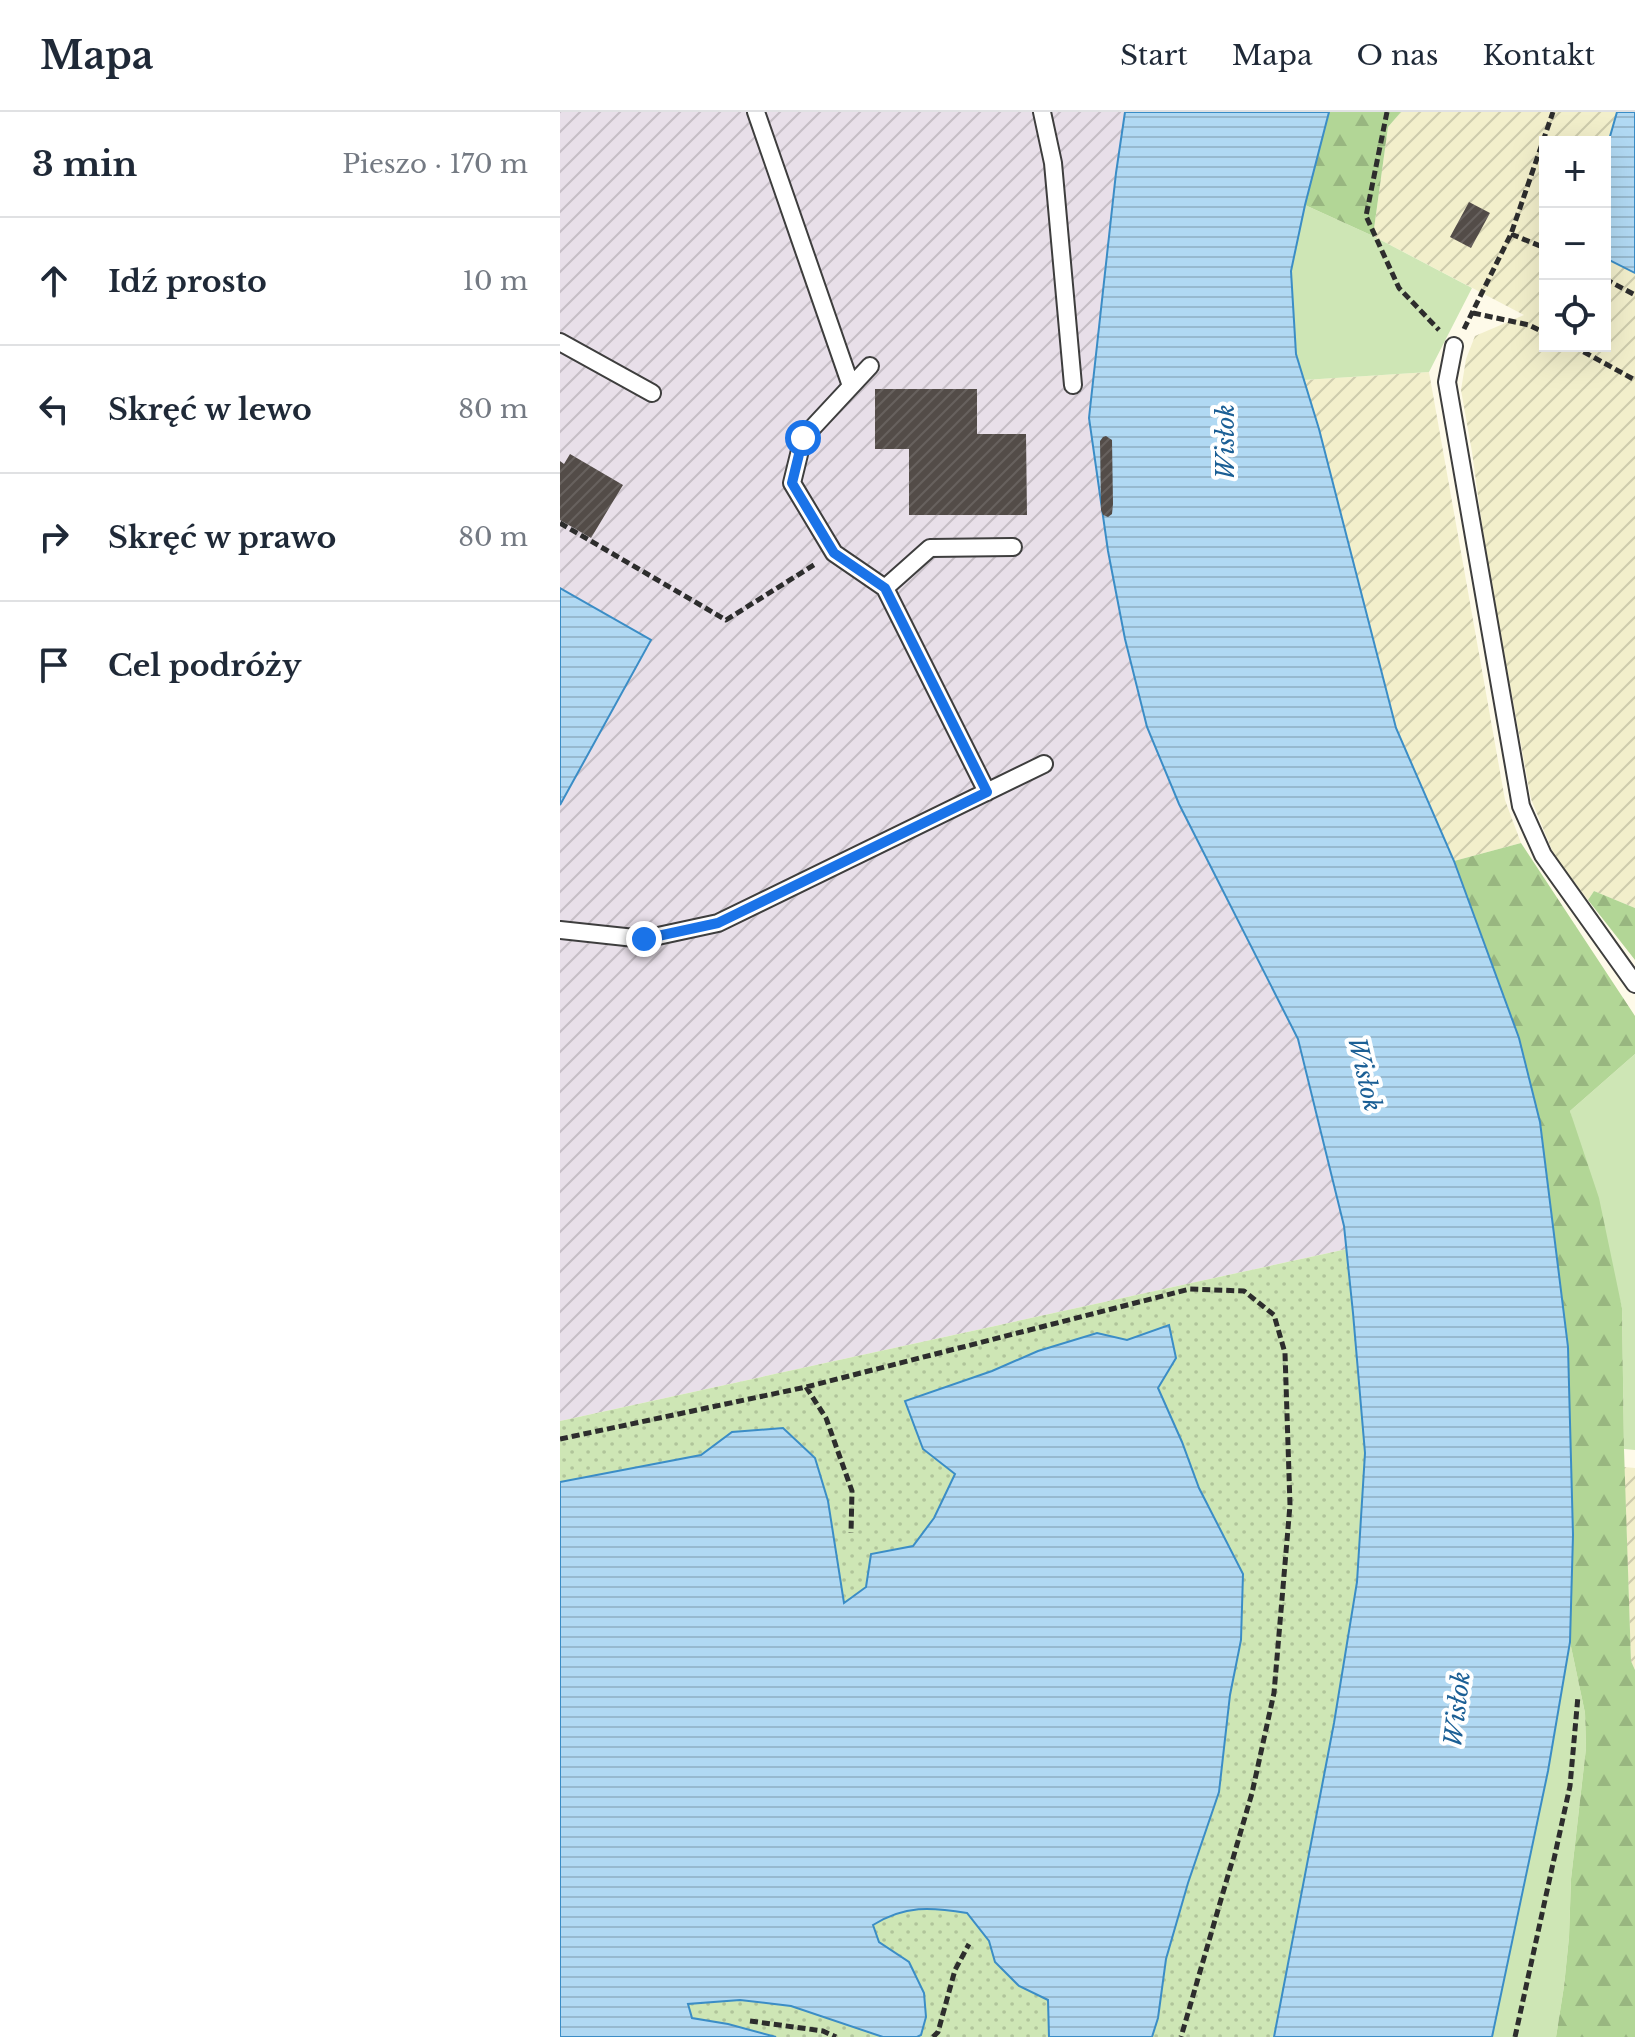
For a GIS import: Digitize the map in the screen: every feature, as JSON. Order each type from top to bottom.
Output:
[{"type":"lane","points":[[756,112],[851,386]]},
{"type":"lane","points":[[1042,112],[1053,163],[1073,385]]},
{"type":"lane","points":[[560,342],[652,393]]},
{"type":"lane","points":[[1454,346],[1447,382],[1521,806],[1543,855],[1635,984]]},
{"type":"lane","points":[[870,366],[803,438],[792,483],[834,553],[885,588],[987,792]]},
{"type":"lane","points":[[885,588],[930,548],[1013,547]]},
{"type":"lane","points":[[560,930],[644,939],[718,923],[1044,764]]},
{"type":"path","points":[[1387,112],[1366,216],[1399,288],[1454,346],[1511,234],[1553,112]]},
{"type":"path","points":[[1511,234],[1539,246]]},
{"type":"path","points":[[1607,280],[1635,295]]},
{"type":"path","points":[[1473,313],[1539,330]]},
{"type":"path","points":[[1584,352],[1635,380]]},
{"type":"path","points":[[560,523],[726,620],[834,553]]},
{"type":"path","points":[[560,1439],[806,1387],[1190,1289],[1244,1291],[1274,1315],[1285,1353],[1290,1505],[1274,1693],[1252,1793],[1181,2037]]},
{"type":"path","points":[[806,1387],[826,1418],[852,1491],[851,1533]]},
{"type":"path","points":[[1515,2037],[1570,1786],[1578,1696]]},
{"type":"path","points":[[933,2037],[938,2032],[955,1970],[969,1944]]},
{"type":"path","points":[[750,2021],[823,2031],[836,2037]]},
{"type":"shaded area","points":[[560,112],[1125,112],[1089,418],[1125,639],[1147,727],[1179,804],[1298,1039],[1326,1146],[1347,1249],[560,1421]]},
{"type":"shaded area","points":[[1401,112],[1635,112],[1635,908],[1594,891],[1588,900],[1554,855],[1531,799],[1486,555],[1461,390],[1466,359],[1475,336],[1524,315],[1373,236],[1388,127]]},
{"type":"shaded area","points":[[1429,372],[1505,800],[1521,843],[1454,861],[1396,728],[1304,380]]},
{"type":"shaded area","points":[[1624,1467],[1635,1468],[1635,1670],[1631,1661]]},
{"type":"green space","points":[[1329,112],[1401,112],[1388,127],[1373,236],[1305,205]]},
{"type":"green space","points":[[1305,205],[1373,236],[1472,288],[1429,372],[1304,380],[1296,354],[1291,271]]},
{"type":"green space","points":[[1521,843],[1635,1016],[1635,1054],[1570,1111],[1599,1198],[1622,1308],[1631,1661],[1635,1670],[1635,2037],[1556,2037],[1564,1986],[1571,1879],[1586,1748],[1585,1713],[1570,1642],[1573,1535],[1568,1347],[1540,1122],[1519,1038],[1454,861]]},
{"type":"green space","points":[[1594,891],[1635,908],[1635,960],[1588,900]]},
{"type":"green space","points":[[1635,1054],[1635,1450],[1624,1449],[1622,1308],[1570,1111]]},
{"type":"green space","points":[[1347,1249],[1365,1453],[1357,1582],[1334,1723],[1274,2037],[560,2037],[560,1421]]},
{"type":"green space","points":[[1570,1642],[1585,1713],[1586,1748],[1571,1879],[1564,1986],[1556,2037],[1492,2037],[1548,1771]]},
{"type":"water","name":"Wisłok","points":[[1125,112],[1329,112],[1291,271],[1296,354],[1319,429],[1396,728],[1454,861],[1519,1038],[1540,1122],[1568,1347],[1573,1535],[1570,1642],[1548,1771],[1492,2037],[1274,2037],[1334,1723],[1357,1582],[1365,1453],[1344,1226],[1298,1039],[1179,804],[1147,727],[1125,639],[1108,551],[1089,418]]},
{"type":"water","points":[[1617,112],[1635,112],[1635,273],[1611,261],[1610,136]]},
{"type":"water","points":[[560,588],[651,640],[560,805]]},
{"type":"water","points":[[1169,1325],[1176,1358],[1158,1388],[1199,1488],[1243,1574],[1241,1640],[1230,1695],[1219,1792],[1166,1959],[1158,2018],[1152,2037],[1049,2037],[1048,2000],[1019,1986],[995,1962],[989,1941],[967,1913],[918,1909],[896,1914],[873,1925],[879,1942],[909,1962],[924,1993],[926,2017],[921,2035],[917,2037],[883,2037],[791,2006],[740,2000],[688,2004],[692,2018],[776,2037],[560,2037],[560,1482],[701,1455],[732,1432],[783,1428],[815,1458],[828,1501],[844,1603],[866,1587],[871,1554],[913,1546],[934,1518],[955,1474],[923,1449],[905,1401],[992,1371],[1038,1351],[1097,1333],[1127,1340]]},
{"type":"building","points":[[1469,202],[1490,213],[1471,248],[1450,237]]},
{"type":"building","points":[[875,389],[977,389],[977,434],[1026,434],[1027,515],[909,515],[909,449],[875,449]]},
{"type":"building","points":[[1106,436],[1112,440],[1113,504],[1112,514],[1108,517],[1101,510],[1100,441]]},
{"type":"building","points":[[570,454],[623,485],[591,538],[560,520],[560,461],[564,464]]},
{"type":"route","points":[[644,939],[718,923],[987,792],[885,588],[834,553],[792,483],[803,438]]}]
